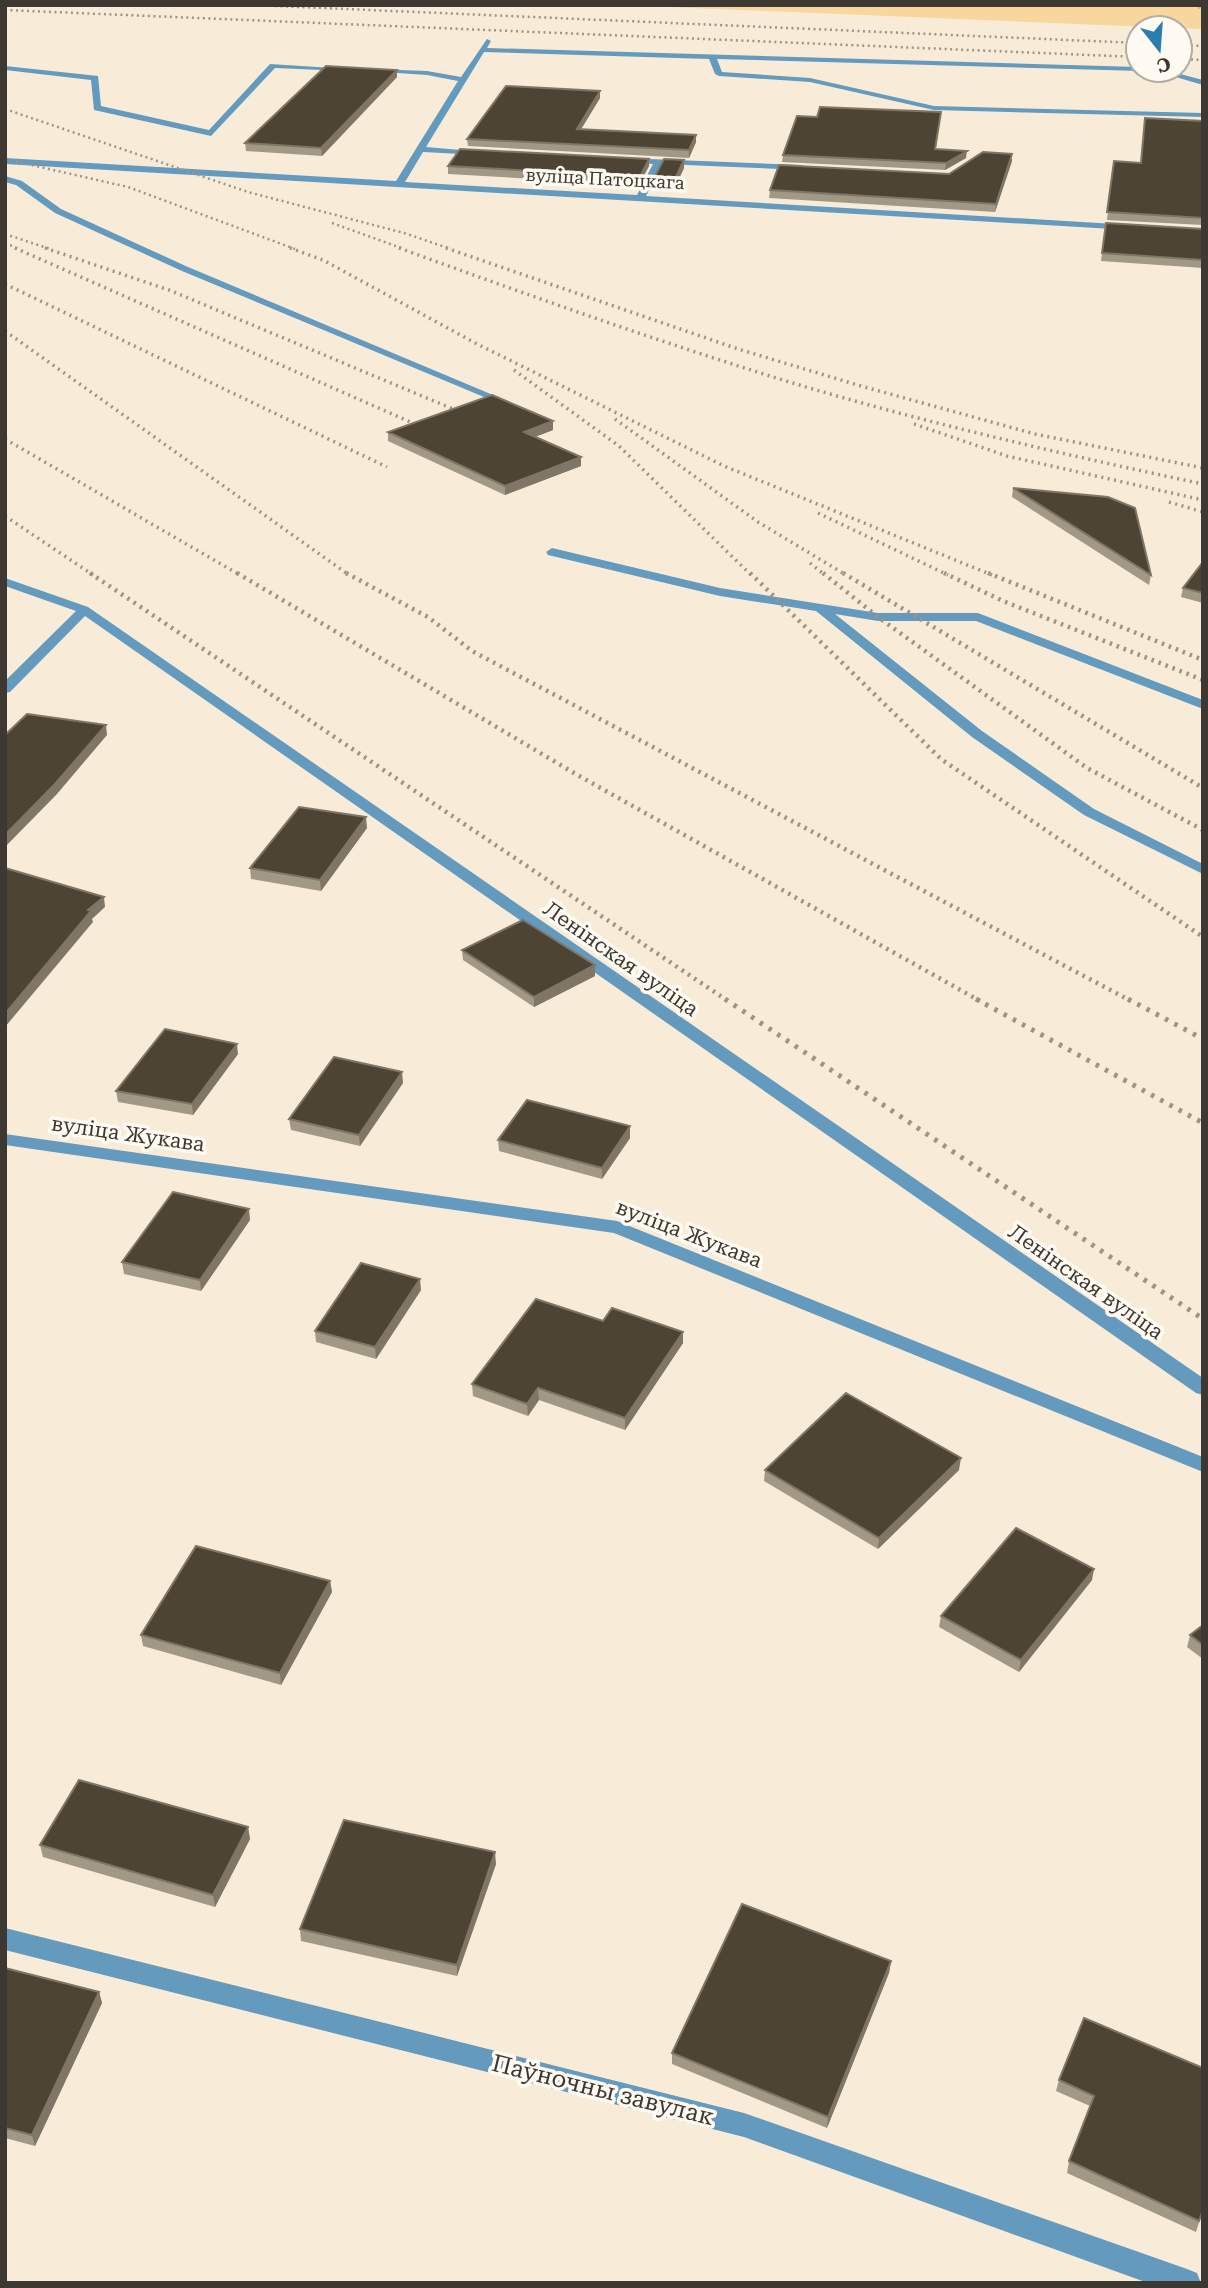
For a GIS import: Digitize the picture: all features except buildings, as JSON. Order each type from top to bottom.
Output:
[{"type":"street","points":[[400,182],[487,41]]},
{"type":"street","points":[[481,50],[1124,69]]},
{"type":"street","points":[[712,56],[719,74],[810,80],[934,108],[1203,115]]},
{"type":"street","points":[[5,68],[95,78],[97,108],[211,134],[273,66],[350,70]]},
{"type":"street","points":[[363,70],[427,73],[463,80]]},
{"type":"street","points":[[421,149],[487,152]]},
{"type":"street","points":[[620,159],[811,169]]},
{"type":"street","name":"вуліца Патоцкага","points":[[5,161],[1134,227]]},
{"type":"street","points":[[641,197],[659,161]]},
{"type":"street","points":[[5,179],[19,183],[58,211],[185,269],[500,400]]},
{"type":"street","points":[[552,552],[720,592],[878,617],[978,617],[1203,705]]},
{"type":"street","name":"Ленінская вуліца","points":[[5,582],[84,610],[1203,1388]]},
{"type":"street","points":[[818,607],[977,734],[1089,811],[1203,870]]},
{"type":"street","points":[[5,689],[84,610]]},
{"type":"street","name":"вуліца Жукава","points":[[5,1139],[617,1227],[1203,1465]]},
{"type":"street","name":"Паўночны завулак","points":[[5,1939],[744,2125],[1187,2283]]},
{"type":"path","points":[[1194,5],[1203,10]]},
{"type":"shaded area","points":[[623,5],[1203,5],[1203,29],[1194,29],[1194,14],[1124,14],[1124,26]]},
{"type":"railway","points":[[253,5],[1124,42]]},
{"type":"railway","points":[[5,10],[1124,56]]},
{"type":"railway","points":[[1194,46],[1203,46]]},
{"type":"railway","points":[[1194,60],[1203,60]]},
{"type":"railway","points":[[5,109],[248,192],[404,233],[451,249]]},
{"type":"railway","points":[[5,159],[128,187],[295,249]]},
{"type":"railway","points":[[332,223],[404,249]]},
{"type":"railway","points":[[5,234],[50,249]]},
{"type":"railway","points":[[5,243],[19,249]]},
{"type":"railway","points":[[15,248],[424,428]]},
{"type":"railway","points":[[45,248],[169,290],[465,414]]},
{"type":"railway","points":[[290,248],[323,260],[477,344],[724,466],[992,575]]},
{"type":"railway","points":[[399,248],[646,336],[796,384],[998,438],[1203,484]]},
{"type":"railway","points":[[446,248],[738,349],[861,386],[1035,434],[1203,468]]},
{"type":"railway","points":[[5,284],[387,467]]},
{"type":"railway","points":[[5,331],[347,573]]},
{"type":"railway","points":[[514,370],[619,446],[751,575]]},
{"type":"railway","points":[[615,419],[758,522],[846,575]]},
{"type":"railway","points":[[914,424],[1007,456],[1203,500]]},
{"type":"railway","points":[[5,439],[240,575]]},
{"type":"railway","points":[[1169,502],[1203,512]]},
{"type":"railway","points":[[818,513],[948,575]]},
{"type":"railway","points":[[5,516],[93,575]]},
{"type":"railway","points":[[810,563],[825,575]]},
{"type":"railway","points":[[90,573],[728,1001]]},
{"type":"railway","points":[[237,573],[574,773],[980,1001]]},
{"type":"railway","points":[[347,573],[428,617],[472,651],[1131,1001]]},
{"type":"railway","points":[[750,573],[941,759],[1203,937]]},
{"type":"railway","points":[[823,573],[878,617],[1087,768],[1203,830]]},
{"type":"railway","points":[[843,573],[1203,788]]},
{"type":"railway","points":[[944,573],[1003,601],[1203,680]]},
{"type":"railway","points":[[988,573],[1203,660]]},
{"type":"railway","points":[[725,999],[1203,1319]]},
{"type":"railway","points":[[976,999],[1203,1123]]},
{"type":"railway","points":[[1128,999],[1203,1039]]}]
